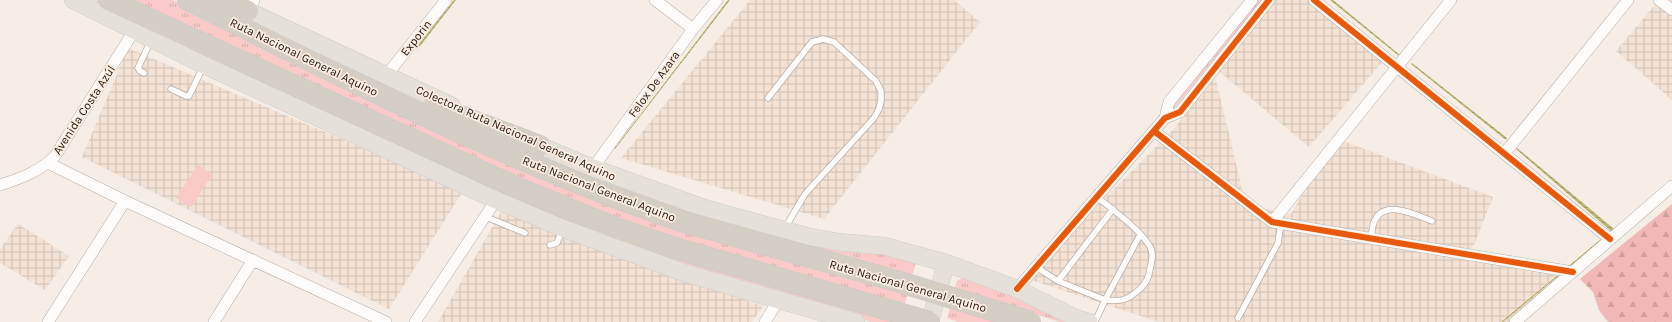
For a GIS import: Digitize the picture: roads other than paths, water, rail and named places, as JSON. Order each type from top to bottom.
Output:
[{"type":"highway","name":"Ruta Nacional General Aquino","points":[[188,0],[352,81],[458,130],[575,182],[634,205],[685,222],[900,282],[1031,322]]},
{"type":"highway","points":[[224,0],[248,4]]},
{"type":"highway","points":[[114,3],[522,190],[615,228],[678,249],[930,322]]},
{"type":"highway","points":[[352,81],[405,95],[540,146]]},
{"type":"main road","points":[[73,0],[204,65],[496,200],[562,228],[685,273],[856,322]]},
{"type":"main road","points":[[114,3],[311,114]]},
{"type":"main road","name":"Colectora Ruta Nacional General Aquino","points":[[248,4],[386,76],[540,146],[593,168],[700,207],[784,230],[838,242],[884,246],[946,263],[1017,289],[1064,312],[1089,322]]},
{"type":"main road","points":[[930,322],[946,263]]},
{"type":"street","name":"Exporin","points":[[386,76],[446,0]]},
{"type":"street","points":[[655,0],[693,29]]},
{"type":"street","name":"Felox De Azara","points":[[593,168],[693,29],[717,0]]},
{"type":"street","points":[[1017,289],[1154,132],[1165,118],[1169,102],[1252,0]]},
{"type":"street","points":[[1165,118],[1180,112],[1270,0]]},
{"type":"street","points":[[1314,0],[1610,239]]},
{"type":"street","points":[[1277,223],[1452,0]]},
{"type":"street","points":[[1504,154],[1628,0]]},
{"type":"street","points":[[1659,0],[1672,10]]},
{"type":"street","name":"Avenida Costa Azúl","points":[[0,184],[24,177],[48,163],[55,156],[134,30]]},
{"type":"street","points":[[1154,132],[1277,223],[1573,272]]},
{"type":"street","points":[[48,163],[125,201],[386,322]]},
{"type":"street","points":[[1515,322],[1672,186]]},
{"type":"street","points":[[416,322],[496,200]]},
{"type":"street","points":[[48,322],[125,201]]},
{"type":"street","points":[[214,322],[253,260]]},
{"type":"street","points":[[765,322],[779,299]]},
{"type":"lane","points":[[768,98],[812,42],[823,39],[834,42],[850,56],[876,81],[881,91],[879,109],[874,118],[805,194],[784,230]]},
{"type":"lane","points":[[144,73],[138,68],[151,40]]},
{"type":"lane","points":[[171,89],[189,96],[204,65]]},
{"type":"lane","points":[[1036,267],[1058,281],[1105,300],[1118,302],[1131,297],[1143,286],[1149,276],[1152,261],[1150,245],[1113,209],[1097,197]]},
{"type":"lane","points":[[1058,281],[1113,209]]},
{"type":"lane","points":[[1371,238],[1374,220],[1379,214],[1386,211],[1395,210],[1406,212],[1432,221]]},
{"type":"lane","points":[[486,217],[525,233]]},
{"type":"lane","points":[[1238,318],[1278,243],[1277,223]]},
{"type":"lane","points":[[550,245],[558,241],[562,228]]},
{"type":"lane","points":[[1095,322],[1105,300],[1140,235]]}]
